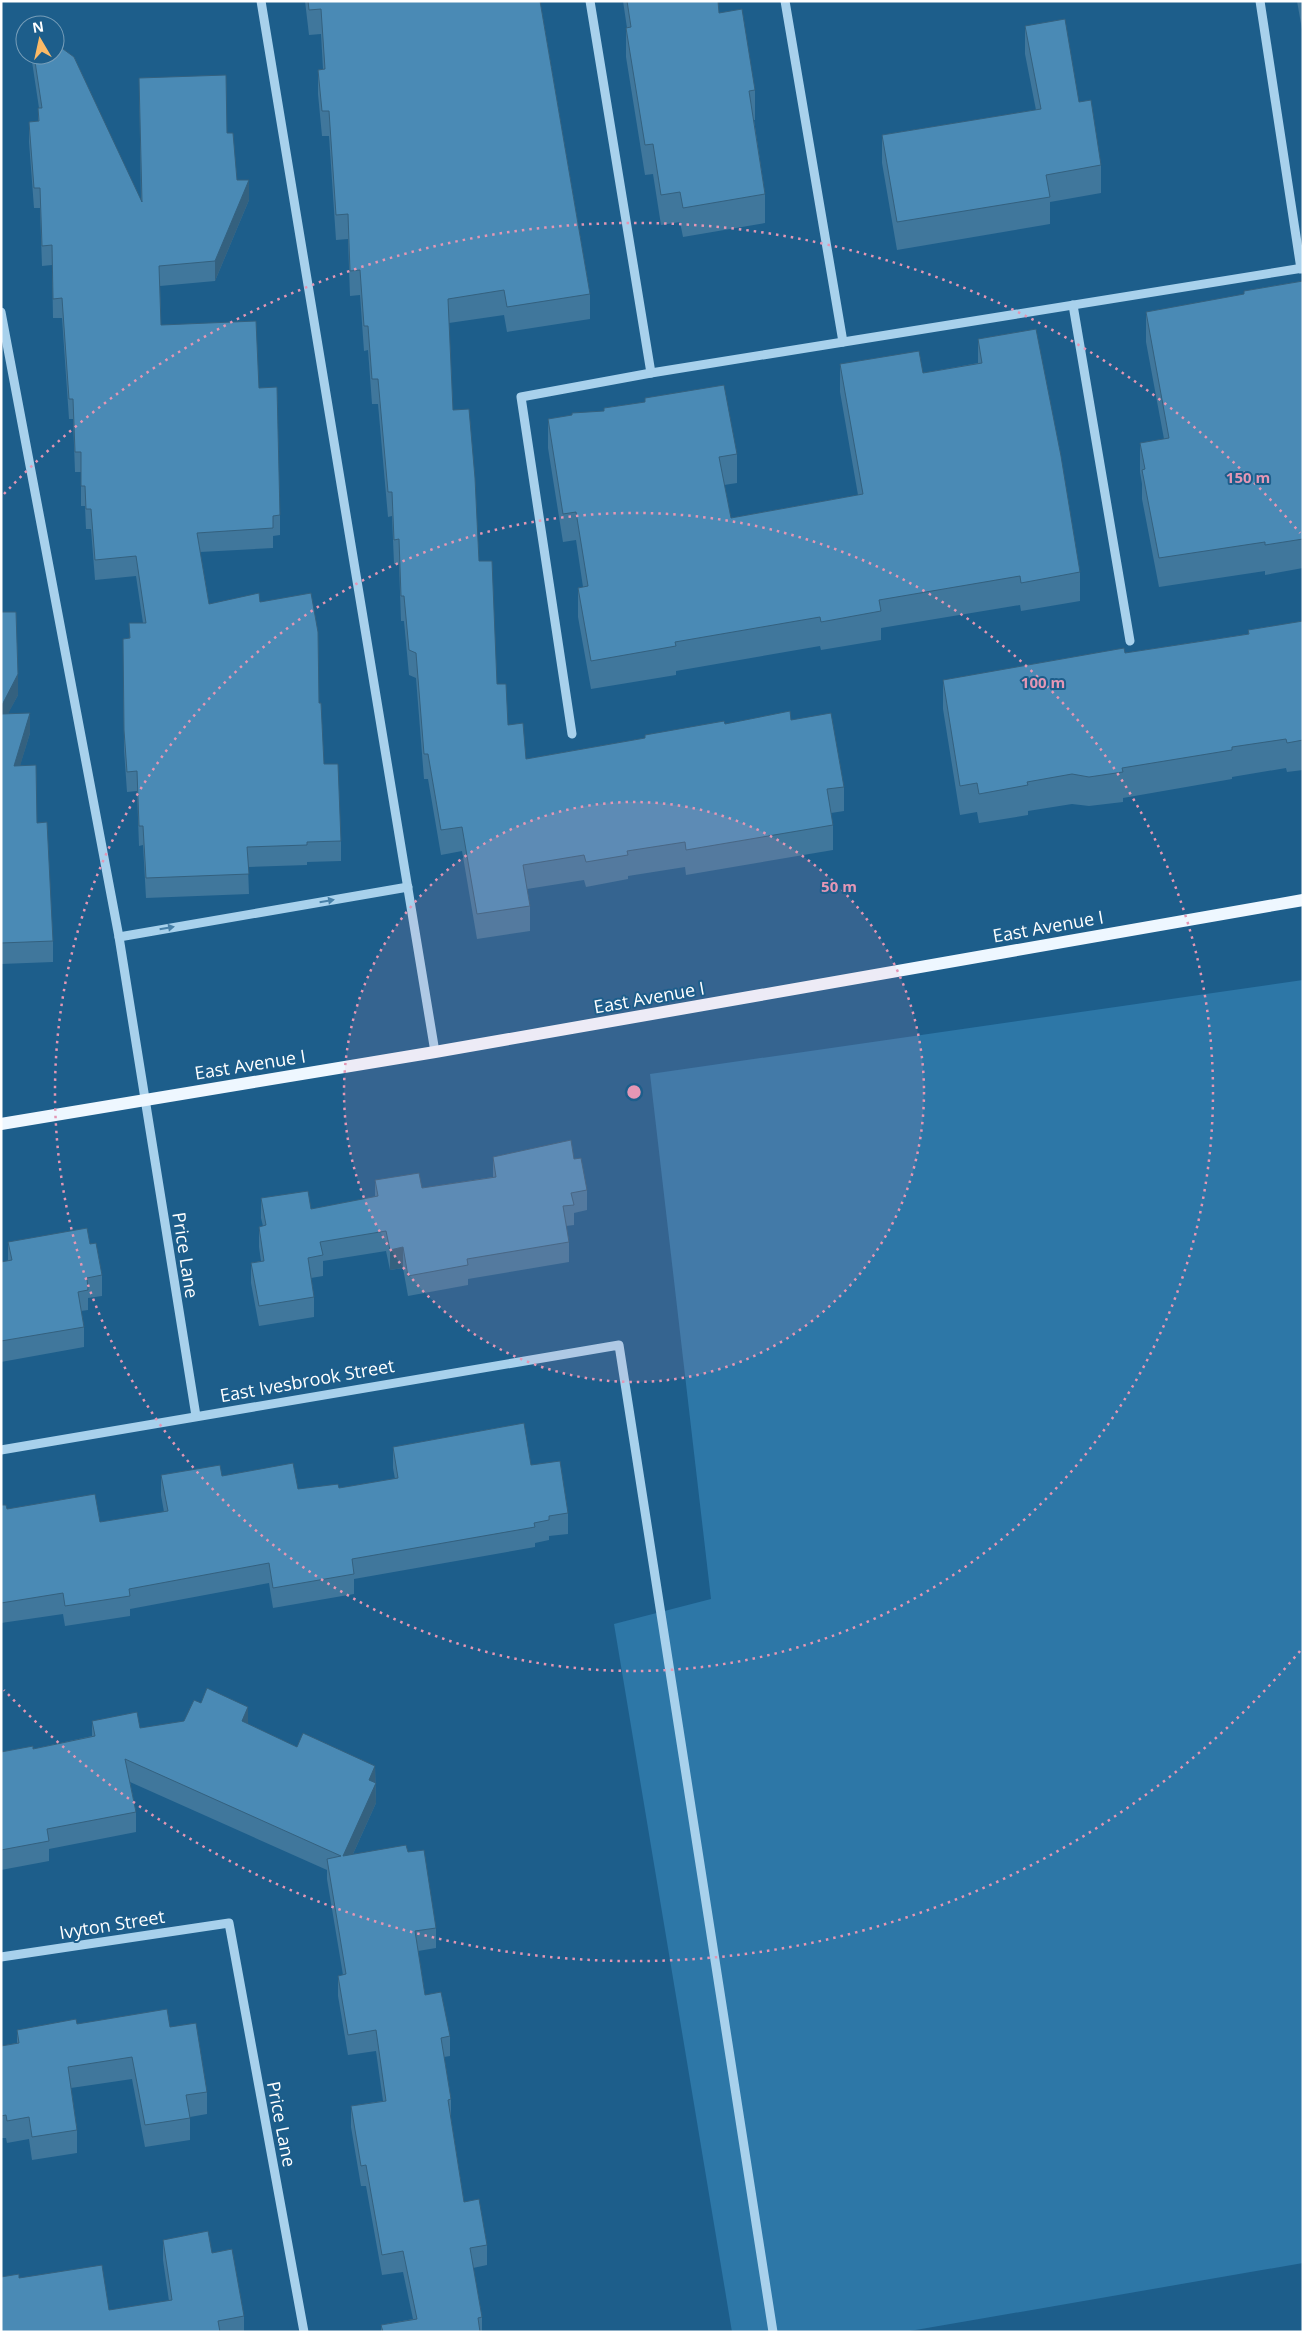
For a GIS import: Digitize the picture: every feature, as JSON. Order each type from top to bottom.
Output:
[{"type":"main road","name":"East Avenue I","points":[[1,1124],[435,1052],[1303,900]]},
{"type":"street","points":[[261,1],[435,1052]]},
{"type":"street","points":[[590,1],[651,373]]},
{"type":"street","points":[[785,1],[843,342]]},
{"type":"street","points":[[572,734],[521,397],[651,373],[1302,268],[1260,1]]},
{"type":"street","points":[[1073,305],[1130,641]]},
{"type":"street","name":"Price Lane","points":[[1,312],[118,937],[196,1416]]},
{"type":"street","points":[[118,937],[408,888]]},
{"type":"street","name":"East Ivesbrook Street","points":[[1,1450],[619,1345],[773,2332]]},
{"type":"street","name":"Price Lane","points":[[228,1923],[304,2332]]},
{"type":"street","name":"Ivyton Street","points":[[1,1957],[228,1923]]},
{"type":"shaded area","points":[[1303,980],[1303,2263],[904,2332],[732,2332],[614,1624],[711,1599],[650,1074]]},
{"type":"building","points":[[308,1],[540,1],[590,294],[507,307],[504,290],[448,299],[453,410],[469,409],[479,561],[492,561],[497,684],[506,684],[508,725],[523,723],[526,759],[645,738],[645,735],[724,721],[725,724],[790,711],[791,720],[831,713],[844,787],[827,789],[833,825],[686,850],[685,842],[627,851],[628,855],[586,862],[584,855],[523,865],[530,906],[477,914],[462,827],[441,830],[428,754],[424,754],[416,653],[409,650],[404,596],[401,596],[399,539],[394,540],[392,492],[388,492],[378,379],[372,379],[368,326],[364,326],[360,270],[350,271],[348,214],[336,215],[329,111],[322,111],[318,70],[325,69],[321,9],[309,10]]},
{"type":"building","points":[[627,1],[718,1],[719,13],[742,9],[755,90],[749,91],[765,194],[683,208],[680,192],[661,195],[653,144],[645,145],[626,28],[631,27]]},
{"type":"building","points":[[1065,19],[1079,102],[1091,100],[1101,165],[1046,175],[1050,197],[897,222],[882,135],[1041,109],[1025,26]]},
{"type":"building","points":[[65,50],[74,57],[142,202],[139,78],[226,75],[227,133],[233,133],[237,180],[249,180],[215,261],[159,266],[161,325],[256,321],[259,388],[277,387],[280,515],[273,516],[273,528],[197,533],[209,604],[259,593],[260,602],[311,593],[318,632],[319,703],[321,703],[324,764],[338,764],[341,841],[307,842],[307,845],[247,847],[249,874],[146,878],[143,826],[139,826],[137,771],[127,772],[124,730],[123,639],[130,638],[129,623],[146,623],[136,556],[95,560],[91,509],[86,509],[85,486],[81,486],[81,452],[75,452],[73,399],[69,399],[62,298],[53,299],[52,245],[42,246],[40,188],[34,188],[29,122],[39,121],[38,108],[42,108],[36,65],[65,65]]},
{"type":"building","points":[[1303,281],[1303,539],[1265,545],[1265,542],[1159,558],[1142,470],[1145,469],[1140,443],[1169,438],[1146,312],[1244,294],[1244,291]]},
{"type":"building","points":[[1036,329],[1061,456],[1080,572],[1021,583],[1020,576],[879,600],[881,611],[821,622],[820,617],[675,642],[676,646],[591,661],[578,588],[588,586],[576,512],[563,514],[548,419],[572,415],[572,413],[604,411],[604,408],[645,402],[645,398],[724,385],[737,454],[719,457],[731,518],[863,494],[840,364],[919,351],[923,373],[982,363],[978,339]]},
{"type":"building","points":[[1,612],[16,612],[18,674],[1,707]]},
{"type":"building","points":[[1303,621],[1303,740],[1287,743],[1286,739],[1232,747],[1232,750],[1122,768],[1123,772],[1089,777],[1072,774],[1027,782],[1028,785],[979,794],[977,783],[960,786],[943,680],[1124,648],[1125,653],[1249,634],[1248,630]]},
{"type":"building","points":[[30,713],[14,766],[36,765],[37,823],[47,822],[53,941],[1,943],[1,714]]},
{"type":"building","points":[[571,1140],[574,1159],[581,1158],[587,1190],[571,1193],[574,1205],[563,1206],[569,1242],[467,1259],[468,1265],[408,1276],[403,1247],[390,1250],[386,1231],[320,1242],[323,1255],[308,1258],[314,1297],[259,1306],[251,1263],[264,1261],[259,1227],[266,1225],[261,1198],[308,1191],[311,1209],[378,1196],[375,1180],[419,1173],[422,1188],[496,1177],[493,1157]]},
{"type":"building","points":[[87,1228],[90,1244],[96,1243],[102,1275],[87,1278],[88,1290],[78,1292],[84,1327],[1,1341],[1,1262],[12,1260],[8,1242]]},
{"type":"building","points":[[524,1423],[531,1465],[560,1461],[568,1513],[549,1516],[549,1520],[534,1523],[535,1527],[352,1559],[354,1574],[273,1588],[269,1563],[129,1589],[130,1596],[65,1606],[63,1593],[1,1603],[1,1505],[6,1505],[7,1509],[95,1494],[100,1522],[168,1511],[161,1475],[220,1465],[222,1476],[293,1463],[298,1489],[338,1484],[339,1488],[398,1478],[393,1447]]},
{"type":"building","points":[[207,1688],[248,1707],[242,1721],[297,1747],[303,1733],[375,1766],[369,1780],[376,1783],[343,1856],[406,1845],[408,1852],[424,1850],[436,1928],[415,1931],[425,1995],[441,1992],[450,2036],[441,2038],[451,2099],[448,2100],[464,2202],[479,2199],[487,2245],[470,2248],[482,2317],[478,2318],[480,2332],[383,2332],[381,2325],[417,2319],[403,2251],[382,2255],[366,2165],[361,2166],[351,2106],[386,2101],[376,2030],[348,2035],[338,1976],[346,1974],[327,1859],[341,1856],[125,1759],[136,1812],[47,1829],[49,1841],[1,1850],[1,1752],[33,1746],[33,1749],[95,1736],[92,1721],[137,1712],[140,1728],[184,1721],[194,1700],[201,1703]]},
{"type":"building","points":[[167,2009],[170,2027],[196,2023],[207,2092],[186,2095],[190,2118],[145,2125],[132,2057],[68,2067],[77,2130],[32,2137],[29,2117],[7,2121],[6,2115],[1,2116],[1,2046],[19,2043],[17,2030],[76,2019],[77,2024]]},
{"type":"building","points":[[208,2231],[212,2253],[232,2249],[244,2316],[218,2321],[220,2332],[1,2332],[1,2277],[19,2274],[19,2278],[102,2265],[109,2310],[172,2300],[163,2240]]}]
